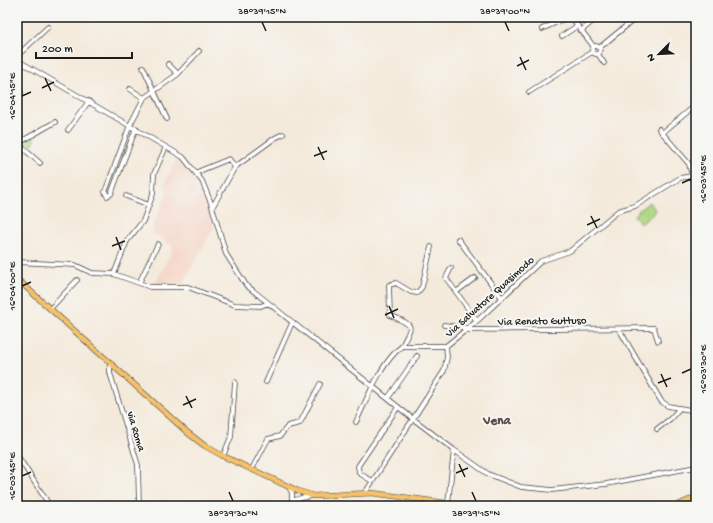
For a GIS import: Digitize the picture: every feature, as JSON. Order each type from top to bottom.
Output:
[{"type":"main road","points":[[17,279],[188,433],[205,446],[223,456],[298,491],[314,496],[365,493],[468,506]]},
{"type":"main road","points":[[676,506],[696,497]]},
{"type":"street","points":[[542,29],[570,17],[594,47],[599,48]]},
{"type":"street","points":[[581,31],[598,17]]},
{"type":"street","points":[[598,54],[599,48],[637,17]]},
{"type":"street","points":[[562,36],[577,26]]},
{"type":"street","points":[[17,56],[48,28]]},
{"type":"street","points":[[529,92],[592,52],[594,47]]},
{"type":"street","points":[[136,128],[116,184],[111,194],[107,196],[105,192],[130,125],[144,98],[154,89],[168,82],[178,74],[199,51]]},
{"type":"street","points":[[592,52],[598,54],[604,63]]},
{"type":"street","points":[[17,60],[175,150],[183,157],[197,172],[206,190],[226,254],[246,285],[292,323],[374,386],[412,418],[488,474],[521,487],[552,490],[606,484],[696,467]]},
{"type":"street","points":[[168,64],[178,74]]},
{"type":"street","points":[[143,67],[167,119]]},
{"type":"street","points":[[130,89],[144,98]]},
{"type":"street","points":[[17,90],[21,93],[17,97]]},
{"type":"street","points":[[68,130],[89,101]]},
{"type":"street","points":[[662,133],[696,105]]},
{"type":"street","points":[[40,163],[17,144],[55,122]]},
{"type":"street","points":[[659,129],[689,164],[692,176],[696,182]]},
{"type":"street","points":[[212,207],[235,167],[275,138],[283,134]]},
{"type":"street","points":[[114,274],[127,240],[143,221],[153,194],[154,174],[165,149]]},
{"type":"street","points":[[197,172],[229,159],[235,167]]},
{"type":"street","name":"Via Salvatore Quasimodo","points":[[402,346],[446,346],[477,321],[541,261],[570,251],[618,211],[635,206],[680,178],[692,176]]},
{"type":"street","points":[[126,196],[149,205]]},
{"type":"street","points":[[458,239],[502,298]]},
{"type":"street","points":[[139,283],[158,244]]},
{"type":"street","points":[[356,422],[390,358],[402,346],[411,331],[410,327],[405,322],[390,315],[390,285],[396,283],[411,292],[417,293],[422,287],[431,247]]},
{"type":"street","points":[[17,262],[75,265],[92,273],[114,274],[150,287],[188,287],[235,305],[261,306],[268,303]]},
{"type":"street","points":[[451,268],[446,278],[477,321]]},
{"type":"street","points":[[456,292],[474,278]]},
{"type":"street","points":[[50,309],[77,280]]},
{"type":"street","points":[[266,382],[292,323]]},
{"type":"street","name":"Via Renato Guttuso","points":[[444,325],[467,329],[654,328],[658,341]]},
{"type":"street","points":[[619,329],[658,398],[668,406],[696,411]]},
{"type":"street","points":[[365,493],[412,418],[444,371],[447,357],[446,346]]},
{"type":"street","points":[[388,398],[417,356]]},
{"type":"street","points":[[692,361],[696,367]]},
{"type":"street","name":"via Roma","points":[[110,362],[110,373],[138,465],[139,506]]},
{"type":"street","points":[[223,456],[232,437],[235,382]]},
{"type":"street","points":[[252,469],[268,439],[280,436],[288,426],[300,423],[320,384]]},
{"type":"street","points":[[372,481],[359,473],[358,466],[398,407]]},
{"type":"street","points":[[657,429],[670,419],[679,409]]},
{"type":"street","points":[[448,503],[454,450]]},
{"type":"street","points":[[17,455],[50,506]]},
{"type":"street","points":[[289,487],[293,500]]},
{"type":"street","points":[[287,506],[293,500],[298,491]]},
{"type":"street","points":[[293,500],[314,496]]},
{"type":"shaded area","points":[[175,153],[190,167],[202,187],[214,226],[183,284],[155,284],[173,249],[172,246],[153,233],[153,226],[167,194],[164,184],[177,159]]},
{"type":"green space","points":[[18,124],[26,139],[32,135],[35,141],[26,151],[17,143]]},
{"type":"green space","points":[[649,202],[656,211],[641,224],[634,215]]},
{"type":"district","name":"Vena","points":[[497,419]]}]
